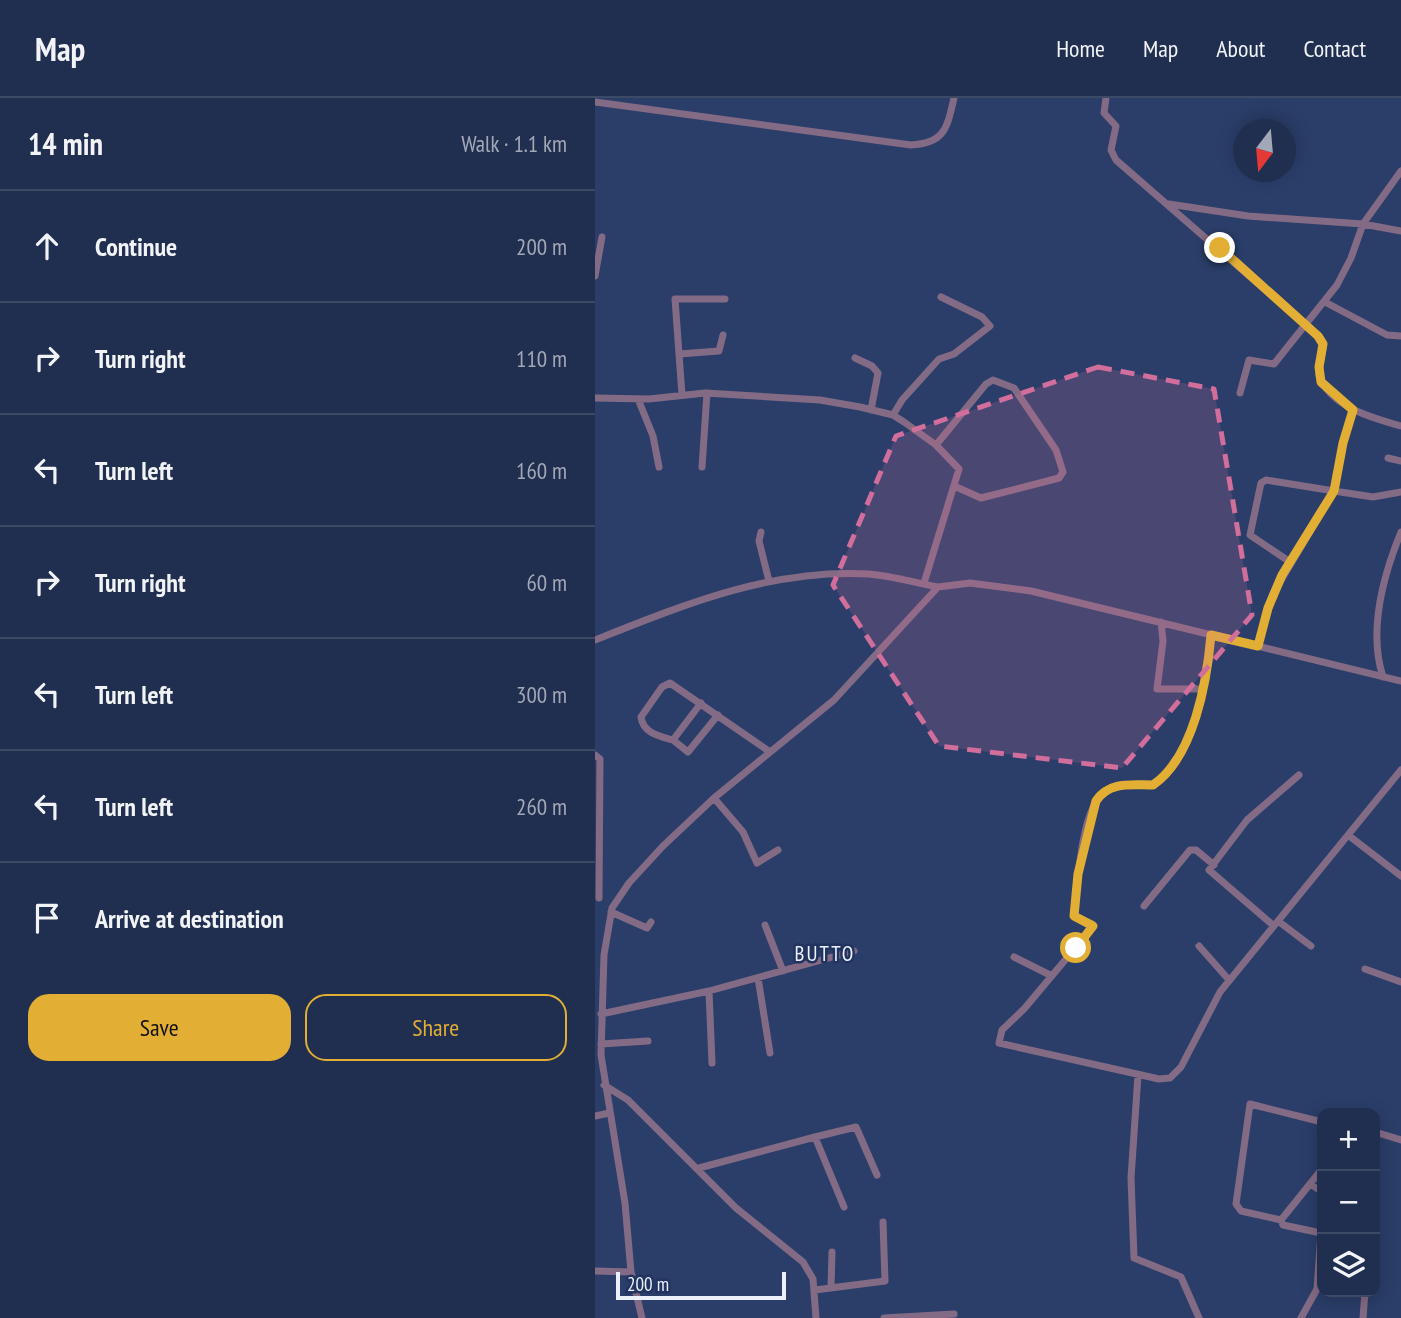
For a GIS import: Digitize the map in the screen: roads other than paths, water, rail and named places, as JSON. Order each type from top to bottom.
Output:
[{"type":"street","points":[[595,102],[911,145],[930,144],[947,129],[954,98]]},
{"type":"street","points":[[1107,98],[1104,113],[1115,126],[1111,150],[1114,156],[1323,344],[1319,367],[1321,382],[1353,410],[1401,426]]},
{"type":"street","points":[[1240,393],[1249,360],[1273,364],[1325,302],[1351,258],[1363,225],[1401,172]]},
{"type":"street","points":[[1168,204],[1248,216],[1363,225],[1401,232]]},
{"type":"street","points":[[595,276],[602,237]]},
{"type":"street","points":[[893,415],[902,400],[939,359],[954,354],[990,326],[982,317],[941,298]]},
{"type":"street","points":[[682,395],[675,299],[725,299]]},
{"type":"street","points":[[1325,302],[1387,335],[1401,336]]},
{"type":"street","points":[[679,354],[719,351],[723,335]]},
{"type":"street","points":[[855,358],[872,366],[878,373],[871,410]]},
{"type":"street","points":[[936,445],[986,384],[993,380],[1014,388],[1056,450],[1063,472],[1059,478],[981,498],[975,498],[954,486]]},
{"type":"street","points":[[702,467],[707,393]]},
{"type":"street","points":[[595,398],[638,399],[707,393],[820,400],[893,415],[936,445],[956,464],[958,474],[924,583]]},
{"type":"street","points":[[638,399],[653,436],[659,467]]},
{"type":"street","points":[[1258,646],[1273,594],[1334,491],[1343,443],[1353,410]]},
{"type":"street","points":[[1388,458],[1401,461]]},
{"type":"street","points":[[1290,562],[1250,535],[1261,483],[1266,480],[1373,496],[1401,492]]},
{"type":"street","points":[[761,531],[759,541],[769,581]]},
{"type":"street","points":[[1383,677],[1376,654],[1377,632],[1389,563],[1401,532]]},
{"type":"street","points":[[595,640],[694,602],[769,581],[869,574],[938,587]]},
{"type":"street","points":[[642,1318],[631,1272],[625,1203],[604,1085],[599,1002],[611,912],[616,901],[648,862],[714,798],[834,700],[938,587],[951,583],[990,584],[1161,622],[1401,681]]},
{"type":"street","points":[[1161,622],[1163,641],[1157,689],[1202,689]]},
{"type":"street","points":[[1211,635],[1202,689],[1189,734],[1172,766],[1153,785],[1116,786],[1102,793],[1096,801],[1078,874],[1074,916],[1093,926],[1002,1030],[999,1043],[1164,1080],[1176,1074],[1216,998],[1229,980],[1401,770]]},
{"type":"street","points":[[718,715],[688,752],[673,740],[650,732],[641,717],[662,687],[670,683],[701,703],[718,715],[770,752]]},
{"type":"street","points":[[673,740],[701,703]]},
{"type":"street","points":[[595,755],[600,759],[597,898],[616,901]]},
{"type":"street","points":[[1299,775],[1247,820],[1209,870],[1276,924],[1311,946]]},
{"type":"street","points":[[714,798],[743,832],[757,863],[762,863],[778,850]]},
{"type":"street","points":[[1348,835],[1401,876]]},
{"type":"street","points":[[1144,906],[1190,850],[1196,850],[1214,865]]},
{"type":"street","points":[[611,912],[647,928],[650,922]]},
{"type":"street","points":[[765,925],[783,971]]},
{"type":"street","points":[[1199,946],[1229,980]]},
{"type":"street","points":[[601,1014],[709,991],[854,951]]},
{"type":"street","points":[[1014,957],[1052,976]]},
{"type":"street","points":[[1365,969],[1401,982]]},
{"type":"street","points":[[758,978],[771,1053]]},
{"type":"street","points":[[709,991],[712,1063]]},
{"type":"street","points":[[601,1044],[648,1041]]},
{"type":"street","points":[[1138,1075],[1131,1178],[1134,1258],[1182,1279],[1199,1318]]},
{"type":"street","points":[[604,1085],[628,1100],[699,1168],[736,1208],[803,1262],[811,1274],[815,1290],[816,1318]]},
{"type":"street","points":[[1281,1220],[1241,1211],[1236,1206],[1250,1104],[1317,1121]]},
{"type":"street","points":[[595,1116],[609,1113]]},
{"type":"street","points":[[699,1168],[856,1127],[877,1175]]},
{"type":"street","points":[[1380,1134],[1401,1140]]},
{"type":"street","points":[[815,1137],[844,1207]]},
{"type":"street","points":[[1281,1220],[1321,1171]]},
{"type":"street","points":[[1312,1185],[1317,1188]]},
{"type":"street","points":[[1281,1220],[1283,1225],[1321,1233],[1317,1289],[1300,1318]]},
{"type":"street","points":[[815,1290],[886,1280],[883,1222]]},
{"type":"street","points":[[831,1288],[832,1252]]},
{"type":"street","points":[[595,1272],[631,1272]]},
{"type":"street","points":[[1363,1318],[1364,1297]]},
{"type":"street","points":[[884,1318],[954,1314]]},
{"type":"district","name":"BUTTO","points":[[825,953]]}]
